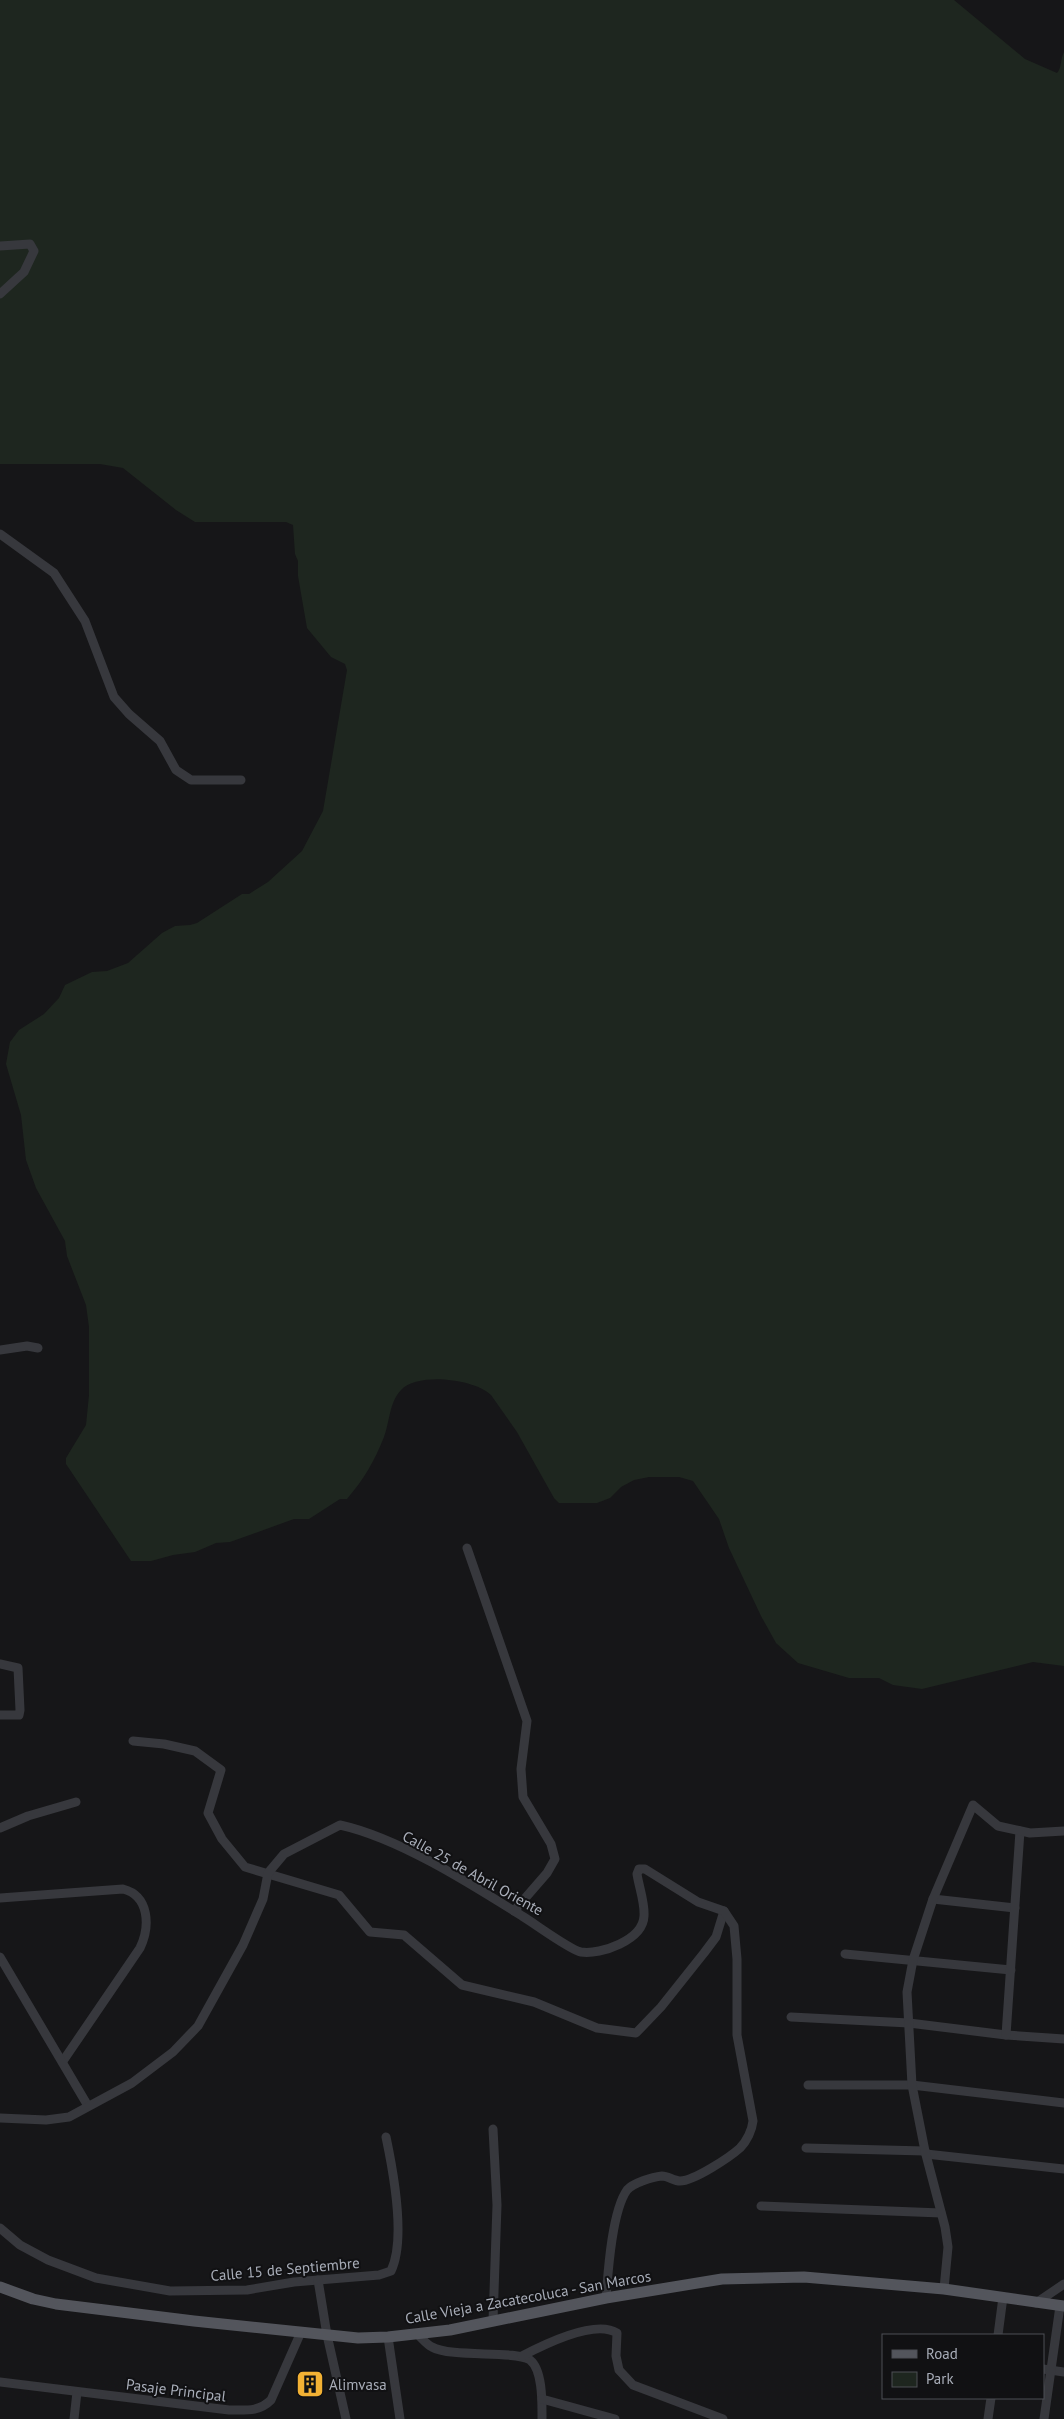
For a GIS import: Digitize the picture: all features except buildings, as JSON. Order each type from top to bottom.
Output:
[{"type":"main road","name":"Calle Vieja a Zacatecoluca - San Marcos","points":[[0,2287],[56,2304],[358,2338],[417,2334],[712,2280],[768,2277],[804,2277],[944,2289],[1062,2306]]},
{"type":"street","points":[[0,246],[23,242],[30,244],[34,251],[24,272],[0,294]]},
{"type":"street","points":[[0,534],[54,573],[84,621],[114,697],[129,714],[160,741],[176,770],[191,780],[241,780]]},
{"type":"street","points":[[0,1350],[27,1346],[38,1348]]},
{"type":"street","points":[[467,1548],[527,1721],[521,1769],[524,1797],[551,1844],[555,1859],[547,1873],[514,1911]]},
{"type":"street","points":[[0,1664],[12,1665],[18,1668],[20,1715],[0,1715]]},
{"type":"street","points":[[133,1742],[164,1744],[195,1751],[221,1770],[208,1814],[222,1838],[245,1868],[264,1874],[268,1872],[339,1895],[370,1932],[404,1935],[462,1985],[534,2002],[597,2028],[636,2033],[661,2006],[704,1953],[716,1936],[724,1911]]},
{"type":"street","points":[[0,1828],[28,1816],[76,1802]]},
{"type":"street","points":[[944,2289],[948,2247],[912,2085],[907,1992],[913,1960],[933,1898],[973,1805],[998,1826],[1030,1833],[1064,1831]]},
{"type":"street","name":"Calle 25 de Abril Oriente","points":[[268,1872],[284,1854],[340,1825],[378,1837],[448,1872],[580,1952],[609,1950],[635,1933],[641,1926],[644,1916],[637,1874],[639,1869],[645,1869],[698,1902],[724,1911]]},
{"type":"street","points":[[1006,2035],[1020,1831]]},
{"type":"street","points":[[0,2118],[46,2120],[69,2117],[132,2083],[173,2052],[198,2026],[243,1945],[263,1899],[268,1872]]},
{"type":"street","points":[[0,1898],[116,1889],[133,1891],[143,1905],[147,1924],[145,1938],[140,1948],[63,2061]]},
{"type":"street","points":[[933,1898],[1015,1908]]},
{"type":"street","points":[[606,2298],[610,2250],[622,2202],[628,2189],[641,2182],[662,2176],[681,2181],[711,2169],[740,2148],[752,2129],[749,2094],[737,2035],[738,1974],[734,1926],[724,1911]]},
{"type":"street","points":[[845,1954],[1010,1970]]},
{"type":"street","points":[[0,1957],[88,2106]]},
{"type":"street","points":[[791,2017],[909,2023],[1006,2035],[1064,2038]]},
{"type":"street","points":[[808,2085],[912,2085],[1064,2103]]},
{"type":"street","points":[[493,2129],[497,2205],[493,2321]]},
{"type":"street","name":"Calle 15 de Septiembre","points":[[0,2228],[20,2245],[48,2260],[96,2278],[170,2291],[247,2290],[318,2280],[380,2275],[391,2271],[396,2260],[396,2205],[386,2137]]},
{"type":"street","points":[[806,2148],[926,2152],[1064,2169]]},
{"type":"street","points":[[761,2206],[941,2212]]},
{"type":"street","points":[[318,2280],[327,2335],[346,2419]]},
{"type":"street","points":[[1036,2303],[1064,2284]]},
{"type":"street","points":[[998,2334],[1003,2297]]},
{"type":"street","points":[[1047,2419],[1047,2369],[1062,2306]]},
{"type":"street","points":[[522,2356],[552,2341],[601,2328],[610,2328],[617,2333],[616,2356],[618,2370],[633,2385],[724,2419]]},
{"type":"street","name":"Pasaje Principal","points":[[0,2382],[229,2410],[263,2408],[271,2400],[301,2332]]},
{"type":"street","points":[[417,2334],[433,2348],[485,2355],[522,2356],[530,2360],[537,2370],[542,2398],[542,2419]]},
{"type":"street","points":[[388,2337],[400,2419]]},
{"type":"street","points":[[1047,2369],[1064,2372]]},
{"type":"street","points":[[74,2419],[77,2392]]},
{"type":"street","points":[[542,2398],[615,2419]]},
{"type":"street","points":[[988,2419],[990,2399]]},
{"type":"green space","points":[[0,0],[954,0],[1025,59],[1057,73],[1060,69],[1064,52],[1064,1666],[1033,1662],[922,1689],[893,1685],[879,1678],[849,1678],[798,1663],[776,1643],[729,1548],[719,1519],[693,1481],[679,1477],[649,1477],[634,1480],[621,1487],[610,1498],[597,1503],[559,1503],[554,1498],[517,1432],[491,1395],[483,1389],[460,1382],[432,1379],[409,1384],[401,1390],[394,1401],[384,1437],[376,1454],[364,1477],[347,1499],[340,1499],[309,1519],[294,1519],[230,1542],[216,1543],[195,1552],[151,1561],[131,1561],[66,1464],[66,1458],[86,1425],[89,1395],[89,1327],[86,1305],[67,1256],[65,1241],[36,1188],[26,1160],[21,1115],[6,1064],[10,1042],[19,1030],[44,1014],[59,998],[65,985],[92,972],[107,971],[128,963],[162,933],[175,926],[197,923],[242,894],[249,894],[268,882],[302,851],[323,811],[347,670],[345,664],[331,657],[307,628],[298,576],[298,561],[295,554],[293,525],[286,522],[195,522],[176,510],[123,468],[100,464],[0,464]]},
{"type":"place","name":"Alimvasa","points":[[310,2384]]}]
